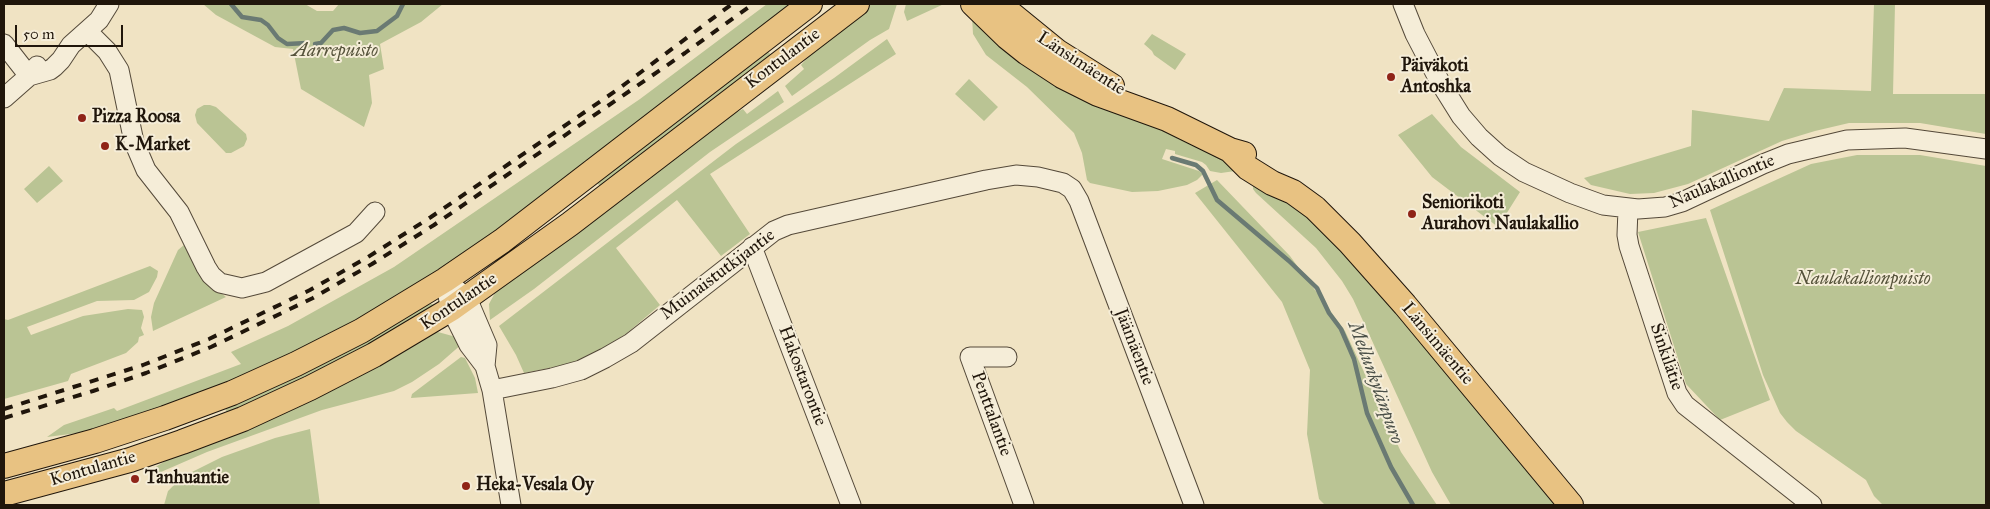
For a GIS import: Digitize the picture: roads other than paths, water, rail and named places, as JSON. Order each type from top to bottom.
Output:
[{"type":"main road","name":"Kontulantie","points":[[4,466],[95,441],[232,393],[296,364],[361,331],[445,280],[524,224],[810,4]]},
{"type":"main road","name":"Kontulantie","points":[[4,494],[130,460],[243,419],[310,388],[374,355],[459,303],[570,224],[857,4]]},
{"type":"main road","name":"Länsimäentie","points":[[974,4],[1007,37],[1062,76],[1098,94],[1167,119]]},
{"type":"main road","name":"Länsimäentie","points":[[1003,7],[1058,52],[1167,119],[1230,150],[1248,168],[1272,183],[1293,192],[1315,208],[1350,243],[1405,305],[1571,505]]},
{"type":"street","points":[[4,98],[29,76],[46,56],[71,45],[87,31],[99,20],[109,4]]},
{"type":"street","name":"Naulakalliontie","points":[[1403,4],[1415,34],[1441,84],[1461,116],[1479,137],[1500,156],[1532,176],[1590,200],[1628,209],[1649,209],[1682,202],[1788,154],[1847,140],[1905,138],[1986,149]]},
{"type":"street","points":[[87,31],[106,51],[119,70],[134,142],[146,170],[179,212],[206,266],[220,283],[242,288],[266,282],[356,233],[375,212]]},
{"type":"street","points":[[4,44],[29,76]]},
{"type":"street","name":"Muinaistutkijantie","points":[[492,390],[581,370],[605,358],[631,343],[774,231],[804,220],[986,180],[1025,175],[1064,183],[1072,189]]},
{"type":"street","name":"Jäämäentie","points":[[1072,189],[1080,201],[1194,505]]},
{"type":"street","name":"Sinkilätie","points":[[1628,209],[1627,235],[1629,246],[1676,393],[1685,405],[1812,505]]},
{"type":"street","name":"Hakostarontie","points":[[752,247],[851,505]]},
{"type":"street","points":[[445,280],[487,345],[485,366],[492,390],[511,505]]},
{"type":"street","name":"Penttalantie","points":[[1007,357],[970,357],[1024,505]]},
{"type":"waterway","points":[[231,4],[242,17],[261,20],[268,25],[278,38],[287,44],[307,43]]},
{"type":"waterway","points":[[315,44],[321,43],[333,30],[344,28],[360,33],[377,31],[397,16],[403,4]]},
{"type":"waterway","name":"Mellunkylänpuro","points":[[1172,158],[1196,165],[1203,171],[1217,200],[1289,261],[1317,288],[1329,313],[1341,329],[1354,359],[1367,413],[1391,467],[1413,505]]},
{"type":"railway","points":[[4,409],[143,365],[209,339],[310,290],[368,257],[431,217],[617,90],[732,4]]},
{"type":"railway","points":[[4,418],[146,373],[211,347],[313,298],[434,225],[685,53],[753,4]]},
{"type":"place","name":"Päiväkoti Antoshka","points":[[1391,77]]},
{"type":"place","name":"Pizza Roosa","points":[[82,118]]},
{"type":"place","name":"K-Market","points":[[105,146]]},
{"type":"place","name":"Seniorikoti Aurahovi Naulakallio","points":[[1412,214]]},
{"type":"place","name":"Tanhuantie","points":[[135,479]]},
{"type":"place","name":"Heka-Vesala Oy","points":[[466,486]]},
{"type":"park label","name":"Aarrepuisto","points":[[335,52]]},
{"type":"park label","name":"Naulakallionpuisto","points":[[1863,280]]}]
